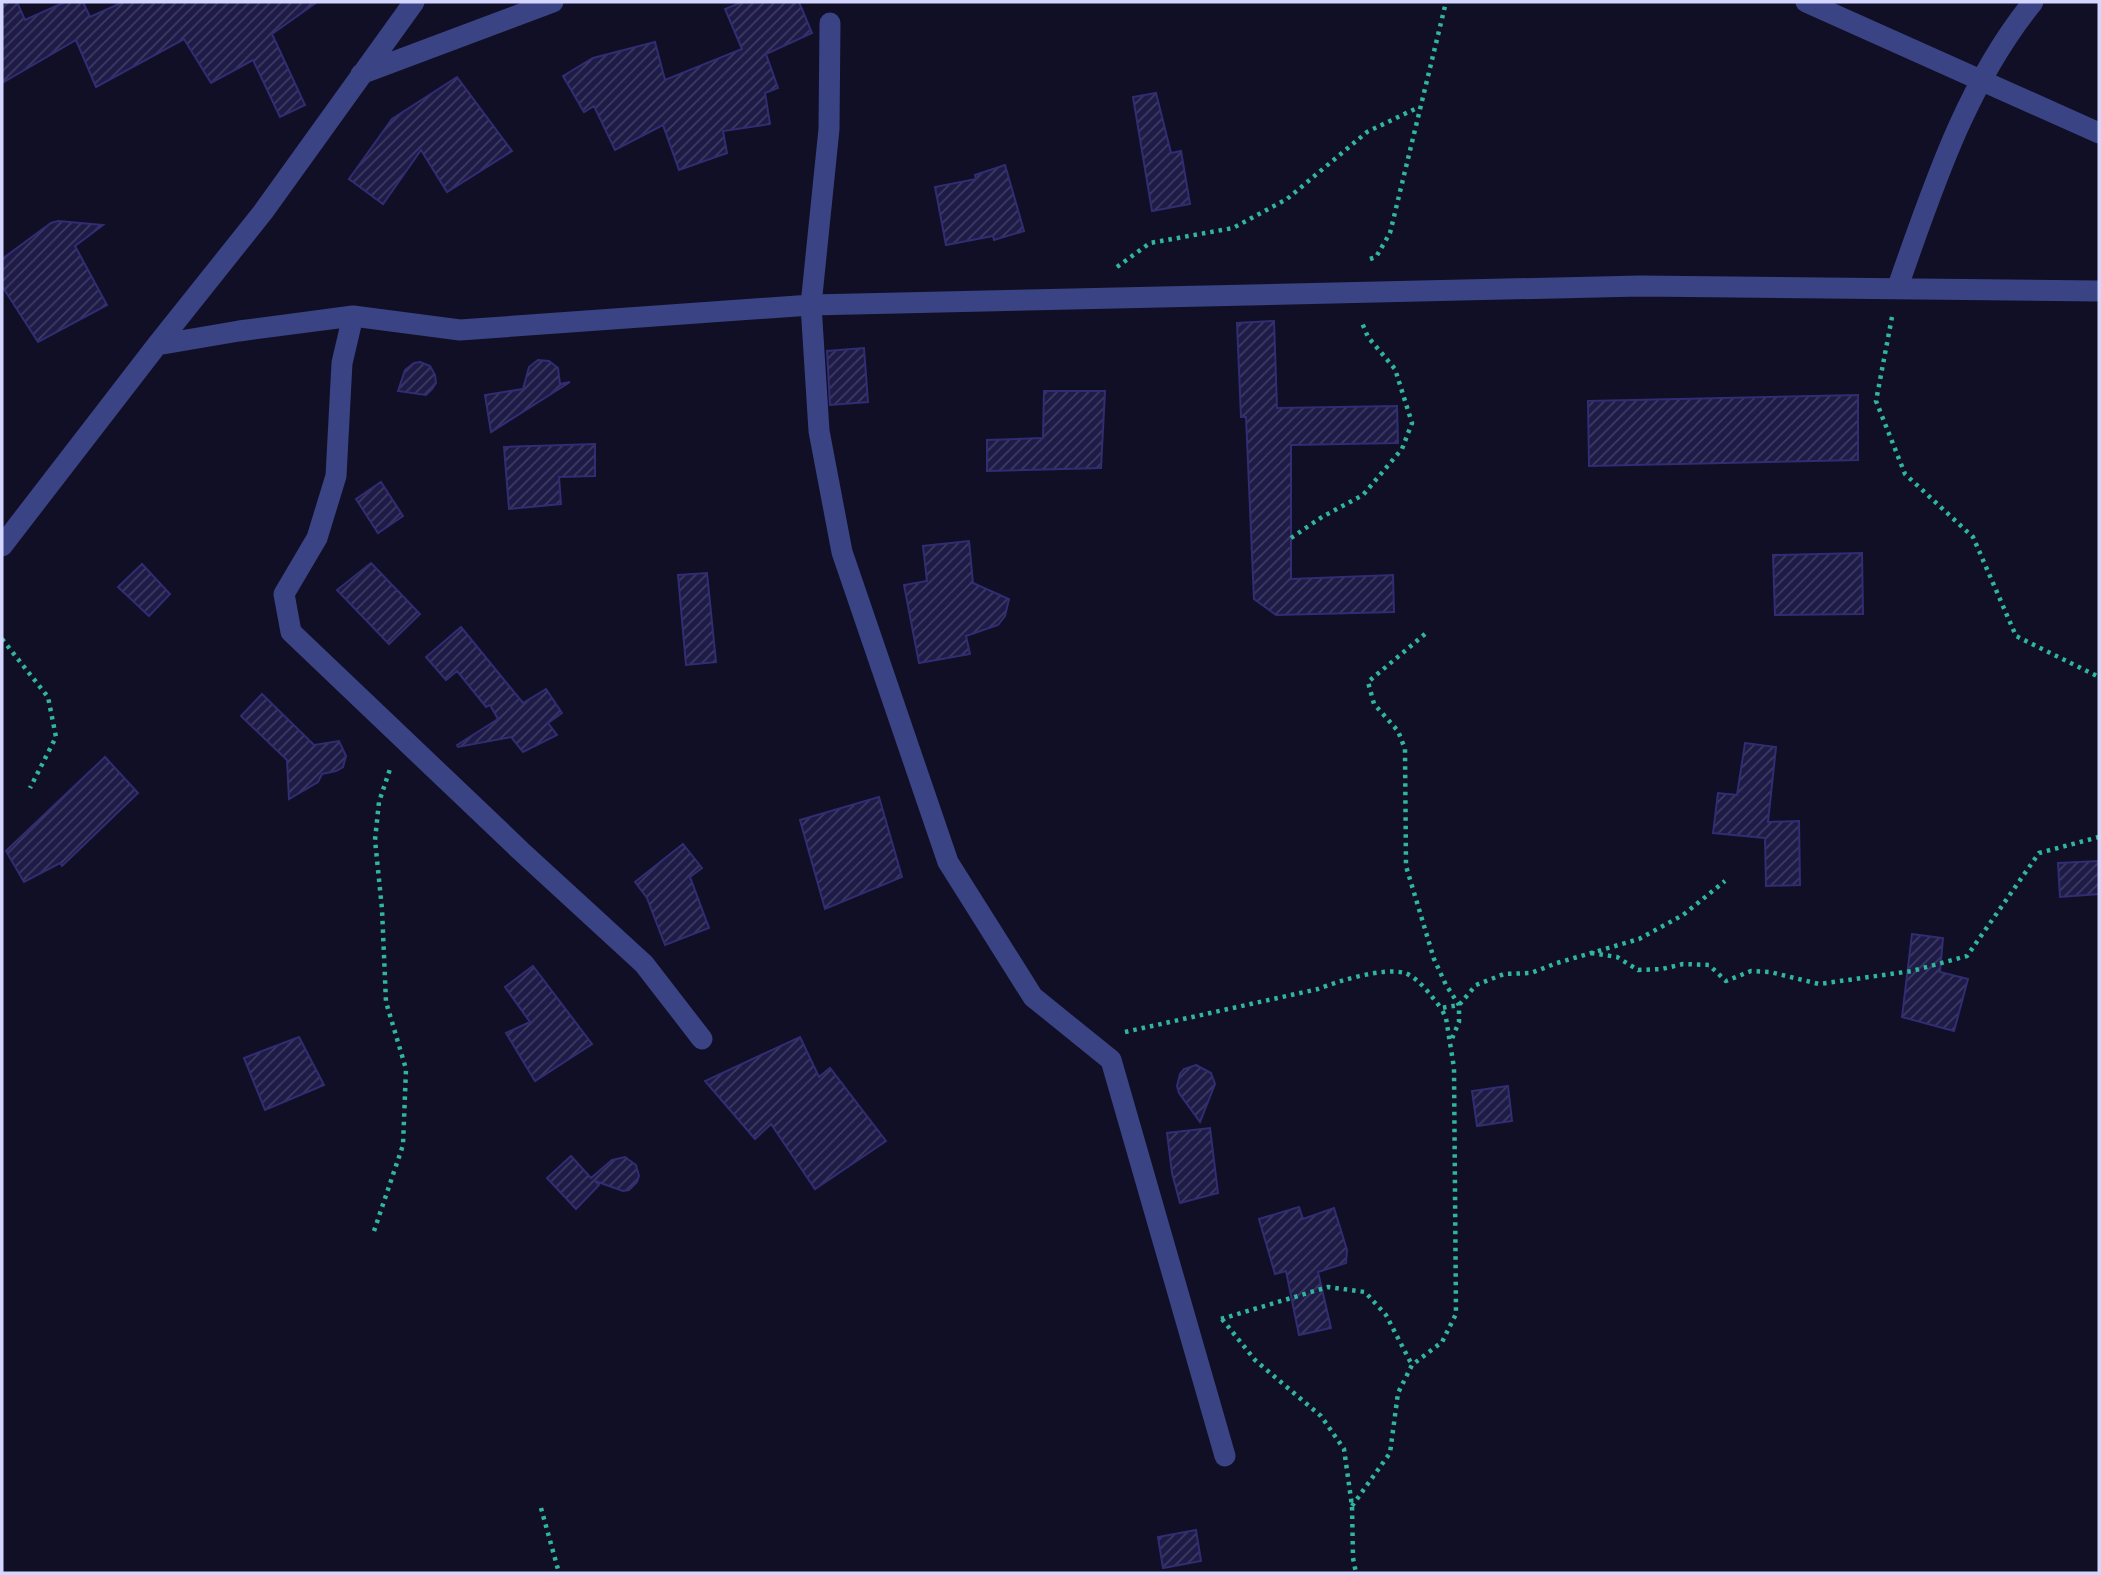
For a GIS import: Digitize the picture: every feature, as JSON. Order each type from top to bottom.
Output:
[{"type":"street","points":[[2,546],[263,212],[414,2]]},
{"type":"street","points":[[361,74],[553,2]]},
{"type":"street","points":[[1806,2],[2099,133]]},
{"type":"street","points":[[1897,289],[1931,193],[1981,80],[2015,24],[2033,2]]},
{"type":"street","points":[[830,23],[829,129],[811,305],[819,431],[842,552],[948,862],[1033,997],[1111,1060],[1225,1456]]},
{"type":"street","points":[[157,345],[353,316],[460,330],[811,305],[1640,286],[2099,291]]},
{"type":"street","points":[[353,316],[342,363],[335,476],[317,538],[284,593],[291,632],[644,964],[702,1039]]},
{"type":"path","points":[[1365,261],[1376,257],[1390,233],[1446,2]]},
{"type":"path","points":[[1083,300],[1117,266],[1150,243],[1233,228],[1287,199],[1367,132],[1419,107]]},
{"type":"path","points":[[1897,289],[1877,401],[1905,474],[1973,537],[2016,636],[2099,677]]},
{"type":"path","points":[[1291,538],[1322,517],[1363,495],[1402,449],[1412,423],[1395,369],[1368,337],[1351,294]]},
{"type":"path","points":[[1425,634],[1368,682],[1374,704],[1398,731],[1405,749],[1406,866],[1434,959],[1459,1005],[1458,1022],[1451,1042]]},
{"type":"path","points":[[2,639],[48,697],[56,737],[30,788]]},
{"type":"path","points":[[374,1230],[403,1145],[406,1069],[386,1002],[382,909],[375,840],[379,802],[400,737]]},
{"type":"path","points":[[1590,953],[1617,957],[1639,970],[1684,964],[1709,965],[1726,981],[1751,971],[1770,972],[1819,984],[1912,971],[1967,956],[2039,853],[2099,838]]},
{"type":"path","points":[[1441,1008],[1459,1005],[1476,985],[1504,974],[1531,973],[1639,939],[1683,915],[1725,881]]},
{"type":"path","points":[[1087,1041],[1318,989],[1343,979],[1380,973],[1405,974],[1420,984],[1441,1008],[1446,1018],[1454,1068],[1455,1314],[1442,1342],[1412,1365],[1398,1393],[1390,1454],[1352,1506]]},
{"type":"path","points":[[1188,1328],[1328,1287],[1365,1292],[1386,1314],[1412,1365]]},
{"type":"path","points":[[1222,1319],[1255,1360],[1321,1416],[1345,1449],[1356,1573]]},
{"type":"path","points":[[541,1508],[559,1573]]},
{"type":"building","points":[[2,2],[17,2],[25,20],[65,2],[83,2],[90,17],[123,2],[317,2],[272,34],[305,105],[280,117],[253,60],[211,83],[184,39],[96,87],[76,40],[2,83]]},
{"type":"building","points":[[742,2],[799,2],[812,33],[766,54],[778,88],[765,93],[770,124],[723,131],[727,153],[679,170],[663,125],[615,150],[594,106],[584,112],[563,76],[593,58],[655,42],[665,80],[742,49],[725,9]]},
{"type":"building","points":[[457,77],[512,151],[447,192],[421,150],[383,204],[349,179],[392,119]]},
{"type":"building","points":[[1156,93],[1171,153],[1181,151],[1190,204],[1152,211],[1133,97]]},
{"type":"building","points":[[1005,165],[1024,231],[994,240],[993,236],[946,245],[935,187],[976,179],[975,175]]},
{"type":"building","points":[[58,221],[103,225],[75,246],[107,305],[38,342],[2,286],[2,259],[51,223]]},
{"type":"building","points":[[1274,321],[1277,408],[1397,406],[1398,443],[1291,445],[1291,579],[1393,575],[1394,612],[1276,615],[1254,599],[1246,417],[1241,417],[1237,323]]},
{"type":"building","points":[[864,348],[868,402],[830,405],[827,351]]},
{"type":"building","points":[[538,360],[549,361],[558,368],[560,384],[570,382],[491,432],[485,395],[523,389],[529,367]]},
{"type":"building","points":[[420,362],[430,366],[435,375],[436,383],[432,389],[426,395],[398,391],[405,370]]},
{"type":"building","points":[[1044,391],[1105,391],[1101,468],[987,471],[987,440],[1043,438]]},
{"type":"building","points":[[1858,395],[1858,460],[1589,466],[1588,401]]},
{"type":"building","points":[[595,444],[595,476],[559,477],[561,504],[509,509],[504,447]]},
{"type":"building","points":[[381,482],[403,516],[378,533],[356,499]]},
{"type":"building","points":[[969,541],[973,583],[1009,599],[1005,616],[998,625],[966,636],[970,654],[919,663],[904,585],[927,581],[923,546]]},
{"type":"building","points":[[1862,553],[1863,614],[1775,615],[1773,555]]},
{"type":"building","points":[[371,563],[420,614],[389,644],[337,590]]},
{"type":"building","points":[[142,564],[170,594],[149,616],[118,587]]},
{"type":"building","points":[[707,573],[716,662],[686,665],[678,575]]},
{"type":"building","points":[[461,627],[523,703],[546,689],[562,713],[548,723],[557,735],[523,752],[511,737],[458,747],[457,745],[498,719],[490,705],[486,707],[457,671],[446,680],[426,657]]},
{"type":"building","points":[[262,694],[314,745],[339,741],[346,756],[343,767],[322,774],[318,782],[289,799],[287,760],[241,716]]},
{"type":"building","points":[[1745,743],[1776,747],[1768,822],[1799,821],[1800,885],[1766,886],[1765,838],[1713,833],[1718,793],[1737,795]]},
{"type":"building","points":[[105,757],[138,793],[62,866],[60,863],[24,882],[6,851]]},
{"type":"building","points":[[879,797],[902,877],[825,909],[800,820]]},
{"type":"building","points":[[683,844],[702,868],[690,877],[709,928],[665,945],[647,898],[635,882]]},
{"type":"building","points":[[2099,861],[2099,894],[2060,897],[2058,863]]},
{"type":"building","points":[[1912,934],[1943,938],[1940,972],[1968,979],[1954,1031],[1902,1017]]},
{"type":"building","points":[[533,966],[592,1044],[535,1081],[506,1033],[530,1022],[505,987]]},
{"type":"building","points":[[299,1037],[324,1085],[265,1110],[244,1058]]},
{"type":"building","points":[[800,1037],[819,1077],[830,1068],[886,1141],[815,1189],[771,1124],[755,1139],[705,1081]]},
{"type":"building","points":[[1196,1065],[1211,1073],[1215,1084],[1200,1122],[1177,1086],[1184,1069]]},
{"type":"building","points":[[1508,1086],[1512,1121],[1477,1126],[1472,1091]]},
{"type":"building","points":[[1210,1128],[1218,1193],[1180,1203],[1172,1173],[1167,1133]]},
{"type":"building","points":[[571,1156],[591,1178],[612,1160],[625,1157],[636,1165],[639,1176],[637,1182],[629,1190],[623,1191],[595,1181],[599,1185],[576,1209],[547,1178]]},
{"type":"building","points":[[1299,1207],[1303,1219],[1334,1208],[1347,1250],[1346,1263],[1318,1272],[1331,1328],[1299,1335],[1286,1271],[1275,1274],[1259,1219]]},
{"type":"building","points":[[1196,1530],[1201,1561],[1163,1568],[1158,1537]]}]
